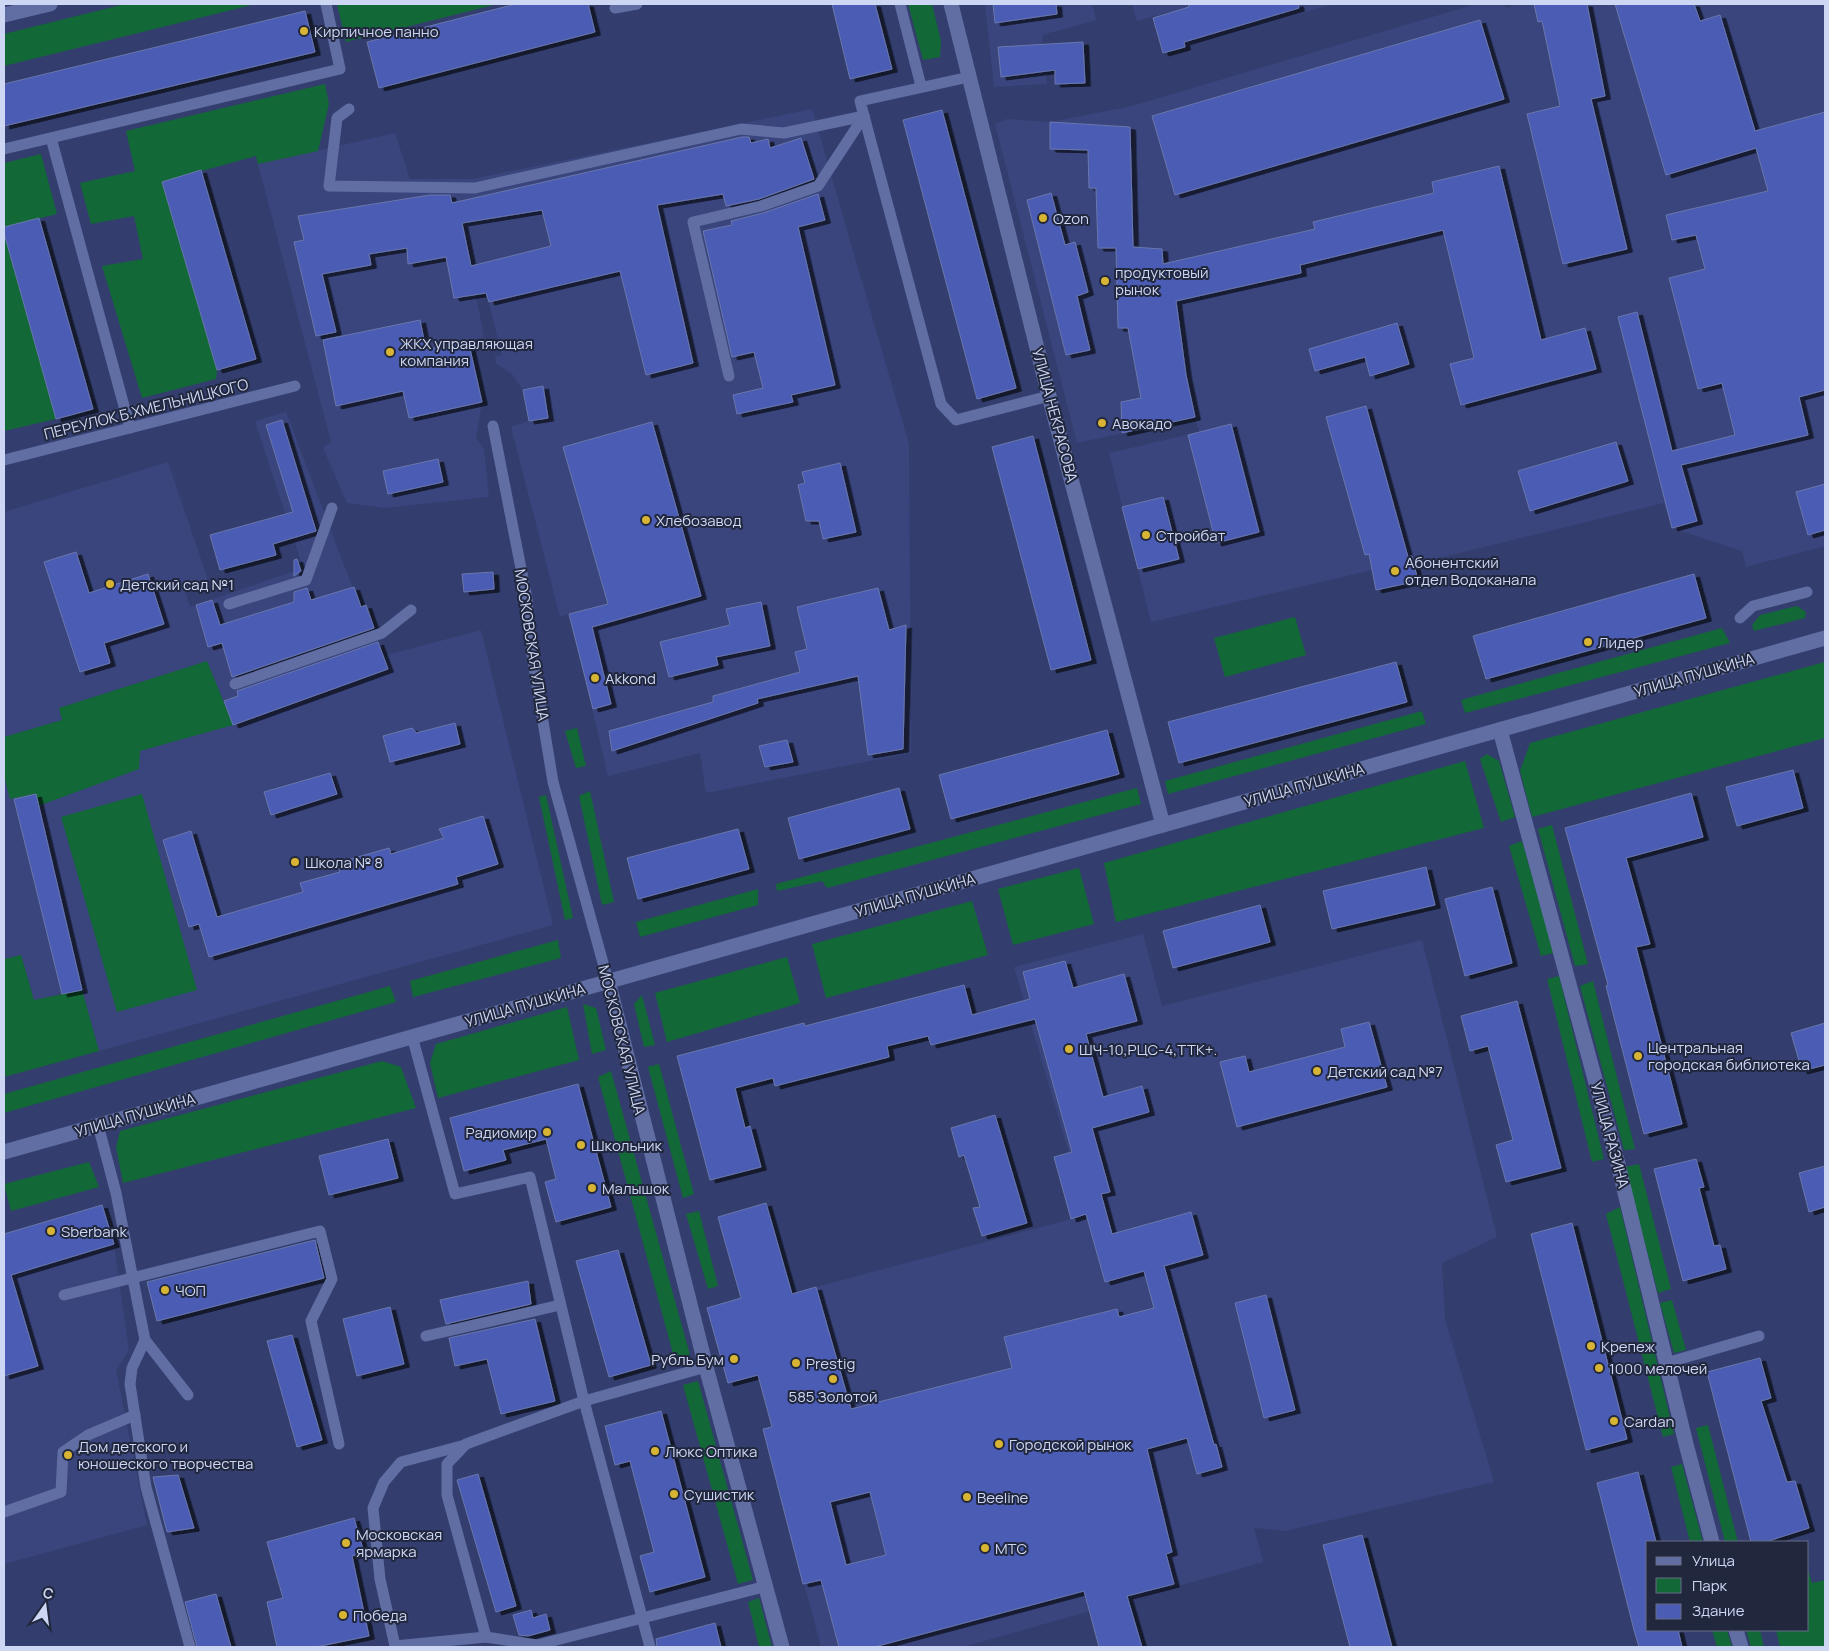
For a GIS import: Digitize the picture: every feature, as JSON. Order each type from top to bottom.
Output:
[{"type":"street","points":[[4,15],[50,4]]},
{"type":"street","name":"УЛИЦА НЕКРАСОВА","points":[[951,4],[1049,396],[1163,825]]},
{"type":"street","name":"УЛИЦА ПУШКИНА","points":[[4,1152],[1825,638]]},
{"type":"street","name":"УЛИЦА РАЗИНА","points":[[1500,730],[1616,1155],[1666,1363],[1712,1541]]},
{"type":"street","name":"МОСКОВСКАЯ УЛИЦА","points":[[608,981],[706,1367],[782,1647]]},
{"type":"street","points":[[1736,1631],[1741,1647]]},
{"type":"lane","points":[[4,149],[340,69],[326,4]]},
{"type":"lane","points":[[615,8],[637,4]]},
{"type":"lane","points":[[900,4],[921,86]]},
{"type":"lane","points":[[969,77],[860,100],[942,404],[956,420],[1049,396]]},
{"type":"lane","points":[[349,109],[337,118],[329,186],[475,188],[741,129],[784,133],[864,116]]},
{"type":"lane","points":[[729,376],[693,222],[761,206],[818,186],[864,116]]},
{"type":"lane","points":[[52,138],[130,428]]},
{"type":"lane","name":"ПЕРЕУЛОК Б.ХМЕЛЬНИЦКОГО","points":[[4,460],[295,386]]},
{"type":"lane","name":"МОСКОВСКАЯ УЛИЦА","points":[[493,426],[526,598],[532,655],[553,782],[608,981]]},
{"type":"lane","points":[[229,604],[306,580],[332,508]]},
{"type":"lane","points":[[1740,618],[1753,606],[1807,592]]},
{"type":"lane","points":[[235,684],[382,632],[410,610]]},
{"type":"lane","points":[[412,1036],[455,1194],[530,1178],[584,1401],[650,1647]]},
{"type":"lane","points":[[98,1125],[116,1193],[144,1340],[188,1395]]},
{"type":"lane","points":[[64,1295],[320,1231],[332,1279],[311,1321],[339,1444]]},
{"type":"lane","points":[[426,1336],[560,1305]]},
{"type":"lane","points":[[1666,1363],[1759,1336]]},
{"type":"lane","points":[[144,1340],[132,1368],[130,1384],[146,1487],[190,1647]]},
{"type":"lane","points":[[706,1367],[584,1401],[466,1444],[401,1462],[384,1482],[373,1508],[380,1579],[395,1646],[486,1637],[536,1646],[766,1586]]},
{"type":"lane","points":[[4,1512],[61,1492],[63,1452],[88,1435],[135,1415]]},
{"type":"lane","points":[[466,1444],[447,1464],[447,1495],[486,1637]]},
{"type":"shaded area","points":[[985,4],[1092,4],[1096,20],[1042,35],[1047,84],[994,87]]},
{"type":"shaded area","points":[[1132,4],[1333,4],[1185,47],[1174,11],[1137,21]]},
{"type":"shaded area","points":[[1476,4],[1504,4],[1506,8],[1518,4],[1825,4],[1825,546],[1746,567],[1742,551],[1672,528],[1664,503],[1414,564],[1418,581],[1372,570],[1151,622],[1109,453],[1199,432],[1195,418],[1077,443],[995,124],[1007,119],[1050,122],[1132,106]]},
{"type":"shaded area","points":[[812,109],[909,444],[911,753],[706,793],[700,753],[608,776],[569,614],[560,617],[511,427],[529,421],[523,390],[513,375],[496,363],[495,356],[502,355],[479,264],[470,263],[484,337],[468,341],[482,402],[476,438],[484,449],[489,497],[384,508],[347,503],[323,448],[331,442],[258,164],[395,133],[410,179],[473,179]]},
{"type":"shaded area","name":"Школа № 8","points":[[286,412],[360,607],[366,605],[383,656],[481,630],[553,925],[99,1051],[82,990],[34,1000],[21,955],[4,959],[4,776],[10,799],[14,799],[36,794],[140,751],[233,724],[207,661],[59,708],[62,720],[4,737],[4,512],[168,462],[208,580],[184,588],[190,607],[303,568],[255,421]]},
{"type":"shaded area","points":[[1143,934],[1162,1006],[1422,940],[1497,1237],[1442,1263],[1445,1319],[1494,1482],[1285,1531],[1254,1528],[1263,1562],[963,1647],[821,1647],[763,1429],[850,1405],[816,1287],[1071,1219],[1054,1157],[1069,1153],[1014,967]]},
{"type":"shaded area","points":[[102,1205],[114,1244],[129,1350],[116,1370],[147,1525],[4,1564],[4,1234]]},
{"type":"green space","points":[[125,4],[256,4],[4,66],[4,34]]},
{"type":"green space","points":[[337,4],[498,4],[346,42]]},
{"type":"green space","points":[[908,4],[932,4],[941,41],[940,57],[923,60]]},
{"type":"green space","points":[[325,84],[329,104],[318,151],[258,164],[256,156],[162,182],[217,370],[216,379],[142,398],[102,266],[143,259],[134,216],[91,224],[80,183],[135,171],[126,131]]},
{"type":"green space","points":[[41,154],[57,214],[4,227],[4,163]]},
{"type":"green space","points":[[4,233],[56,419],[4,431]]},
{"type":"green space","points":[[1797,606],[1806,612],[1805,618],[1754,631],[1752,625],[1760,615]]},
{"type":"green space","points":[[1295,617],[1306,655],[1225,677],[1214,638]]},
{"type":"green space","points":[[1722,628],[1730,643],[1465,713],[1461,700]]},
{"type":"green space","points":[[207,661],[233,725],[140,751],[139,769],[38,806],[35,794],[10,799],[4,776],[4,737],[62,720],[59,708]]},
{"type":"green space","points":[[1825,662],[1825,738],[1532,817],[1520,771],[1530,743]]},
{"type":"green space","points":[[1422,711],[1426,724],[1168,794],[1165,781]]},
{"type":"green space","points":[[577,728],[586,766],[576,768],[565,731]]},
{"type":"green space","points":[[1487,754],[1499,761],[1515,817],[1501,822],[1480,759]]},
{"type":"green space","points":[[1465,761],[1484,828],[1116,922],[1104,863]]},
{"type":"green space","points":[[1137,788],[1141,804],[827,888],[822,881],[777,891],[776,884]]},
{"type":"green space","points":[[590,791],[614,902],[602,905],[579,796]]},
{"type":"green space","points":[[142,794],[197,990],[117,1012],[61,817]]},
{"type":"green space","points":[[546,795],[573,918],[565,920],[539,797]]},
{"type":"green space","points":[[1552,825],[1588,964],[1575,966],[1538,829]]},
{"type":"green space","points":[[1522,841],[1554,953],[1541,956],[1509,846]]},
{"type":"green space","points":[[1079,868],[1094,924],[1013,945],[998,889]]},
{"type":"green space","points":[[758,889],[758,905],[640,937],[636,922]]},
{"type":"green space","points":[[972,901],[988,955],[826,998],[812,944]]},
{"type":"green space","points":[[558,940],[561,958],[413,997],[410,981]]},
{"type":"green space","points":[[21,955],[34,1000],[82,990],[99,1051],[4,1077],[4,959]]},
{"type":"green space","points":[[787,957],[800,1003],[667,1042],[655,993]]},
{"type":"green space","points":[[1559,976],[1604,1159],[1592,1162],[1547,979]]},
{"type":"green space","points":[[1593,981],[1635,1149],[1624,1150],[1580,986]]},
{"type":"green space","points":[[390,986],[396,1002],[4,1113],[4,1094]]},
{"type":"green space","points":[[642,995],[655,1045],[644,1047],[634,1004]]},
{"type":"green space","points":[[583,1004],[596,1008],[606,1050],[592,1054]]},
{"type":"green space","points":[[567,1007],[579,1060],[438,1098],[430,1063],[436,1044]]},
{"type":"green space","points":[[382,1061],[401,1067],[416,1108],[123,1183],[116,1147],[120,1131]]},
{"type":"green space","points":[[659,1064],[694,1194],[683,1198],[648,1067]]},
{"type":"green space","points":[[611,1071],[690,1355],[675,1361],[598,1077]]},
{"type":"green space","points":[[89,1162],[99,1187],[11,1211],[4,1184]]},
{"type":"green space","points":[[1639,1164],[1671,1289],[1658,1293],[1625,1167]]},
{"type":"green space","points":[[1620,1207],[1674,1434],[1663,1437],[1606,1214]]},
{"type":"green space","points":[[699,1211],[718,1286],[708,1289],[686,1214]]},
{"type":"green space","points":[[1672,1300],[1686,1350],[1674,1353],[1660,1303]]},
{"type":"green space","points":[[698,1381],[753,1580],[738,1584],[683,1385]]},
{"type":"green space","points":[[1708,1425],[1738,1541],[1725,1541],[1696,1428]]},
{"type":"green space","points":[[1682,1464],[1703,1541],[1690,1541],[1671,1467]]},
{"type":"green space","points":[[1809,1573],[1812,1583],[1825,1580],[1825,1647],[1780,1647],[1776,1631],[1809,1631]]},
{"type":"green space","points":[[759,1598],[772,1647],[759,1647],[748,1602]]},
{"type":"green space","points":[[1712,1631],[1727,1631],[1732,1647],[1717,1647]]},
{"type":"green space","points":[[1746,1631],[1760,1631],[1764,1647],[1751,1647]]},
{"type":"building","points":[[516,4],[588,4],[595,32],[379,88],[367,42]]},
{"type":"building","points":[[832,4],[875,4],[892,69],[850,79]]},
{"type":"building","points":[[993,4],[1056,4],[1057,14],[995,23]]},
{"type":"building","points":[[1188,4],[1298,4],[1299,8],[1184,42],[1185,47],[1163,53],[1153,18],[1189,7]]},
{"type":"building","points":[[1534,4],[1587,4],[1605,96],[1591,99],[1627,249],[1563,264],[1527,114],[1560,106],[1542,21],[1538,22]]},
{"type":"building","points":[[1615,4],[1694,4],[1700,21],[1720,15],[1755,131],[1825,112],[1825,390],[1799,397],[1808,435],[1681,465],[1697,521],[1672,528],[1618,317],[1637,312],[1672,451],[1735,435],[1722,383],[1698,389],[1669,278],[1705,269],[1696,235],[1672,240],[1666,215],[1768,191],[1756,148],[1666,175]]},
{"type":"building","points":[[305,11],[315,52],[4,126],[4,84]]},
{"type":"building","points":[[1480,20],[1504,99],[1175,195],[1152,116]]},
{"type":"building","points":[[1083,42],[1085,83],[1055,84],[1055,70],[1001,77],[998,47]]},
{"type":"building","points":[[942,110],[1016,388],[977,399],[903,120]]},
{"type":"building","points":[[1050,122],[1130,127],[1133,247],[1162,249],[1163,264],[1315,229],[1313,222],[1434,193],[1432,182],[1499,166],[1541,340],[1585,328],[1596,369],[1461,405],[1450,364],[1474,358],[1443,230],[1300,265],[1301,273],[1176,301],[1186,375],[1195,417],[1122,433],[1121,402],[1141,398],[1128,328],[1118,328],[1116,248],[1098,248],[1096,188],[1089,188],[1088,150],[1050,149]]},
{"type":"building","points":[[742,137],[749,137],[751,143],[768,139],[770,148],[801,138],[814,179],[759,199],[726,206],[723,194],[657,205],[693,363],[646,375],[620,271],[489,302],[486,293],[454,298],[446,257],[408,264],[407,248],[369,254],[371,265],[322,274],[336,332],[316,336],[294,242],[304,240],[298,216],[430,195],[450,195],[452,203]],"holes":[[[542,210],[551,246],[471,266],[462,223]]]},
{"type":"building","points":[[201,170],[256,359],[217,370],[162,182]]},
{"type":"building","points":[[1051,193],[1065,245],[1075,242],[1088,292],[1077,296],[1090,350],[1066,355],[1027,200]]},
{"type":"building","points":[[818,194],[825,220],[798,227],[835,385],[791,395],[793,402],[737,414],[733,395],[763,388],[754,352],[732,357],[703,231],[732,225],[731,221],[763,213]]},
{"type":"building","points":[[39,218],[93,409],[56,419],[4,233],[4,227]]},
{"type":"building","points":[[420,320],[426,350],[468,340],[482,402],[409,418],[403,391],[336,406],[323,340]]},
{"type":"building","points":[[1397,323],[1409,364],[1370,376],[1365,357],[1315,371],[1309,349]]},
{"type":"building","points":[[543,386],[548,418],[529,421],[523,390]]},
{"type":"building","points":[[1366,406],[1408,557],[1412,556],[1418,581],[1376,590],[1369,554],[1365,555],[1326,417]]},
{"type":"building","points":[[282,420],[316,531],[273,544],[276,555],[220,570],[210,535],[293,512],[266,425]]},
{"type":"building","points":[[652,422],[701,596],[592,627],[611,704],[593,709],[569,614],[608,604],[563,447]]},
{"type":"building","points":[[1231,424],[1259,532],[1216,543],[1188,435]]},
{"type":"building","points":[[1033,436],[1091,660],[1051,670],[992,447]]},
{"type":"building","points":[[1616,442],[1628,481],[1530,511],[1518,471]]},
{"type":"building","points":[[438,459],[443,482],[388,494],[383,471]]},
{"type":"building","points":[[840,463],[856,532],[823,539],[819,521],[806,521],[798,485],[805,483],[802,472]]},
{"type":"building","points":[[1825,484],[1825,530],[1808,535],[1796,492]]},
{"type":"building","points":[[1163,497],[1179,559],[1138,569],[1122,507]]},
{"type":"building","points":[[76,552],[89,593],[148,574],[164,624],[104,643],[110,663],[80,672],[44,562]]},
{"type":"building","points":[[297,559],[301,571],[294,576],[294,560]]},
{"type":"building","points":[[493,572],[494,589],[464,592],[462,574]]},
{"type":"building","points":[[1694,574],[1706,618],[1486,679],[1473,636]]},
{"type":"building","points":[[354,587],[361,607],[366,605],[374,628],[232,677],[222,643],[208,647],[196,605],[212,600],[220,625],[294,602],[294,592],[307,588],[311,600]]},
{"type":"building","points":[[878,588],[889,630],[906,625],[903,749],[868,755],[858,676],[757,699],[758,703],[612,751],[609,731],[713,702],[713,696],[800,672],[795,652],[807,649],[797,607]]},
{"type":"building","points":[[761,602],[770,646],[716,657],[718,665],[669,677],[660,642],[730,625],[726,609]]},
{"type":"building","points":[[378,642],[388,669],[233,725],[224,701],[238,696],[237,691]]},
{"type":"building","points":[[1396,662],[1407,702],[1179,763],[1168,722]]},
{"type":"building","points":[[455,723],[460,744],[390,762],[383,736],[412,728],[416,733]]},
{"type":"building","points":[[1107,730],[1119,774],[951,819],[939,775]]},
{"type":"building","points":[[787,740],[793,762],[765,767],[759,746]]},
{"type":"building","points":[[1793,770],[1803,808],[1737,826],[1726,787]]},
{"type":"building","points":[[330,773],[337,794],[271,815],[264,792]]},
{"type":"building","points":[[899,788],[910,829],[799,859],[788,818]]},
{"type":"building","points":[[1691,793],[1703,837],[1626,858],[1650,944],[1636,947],[1682,1124],[1644,1134],[1606,986],[1608,985],[1565,828]]},
{"type":"building","points":[[36,794],[82,990],[62,994],[14,799]]},
{"type":"building","points":[[483,816],[498,864],[456,877],[458,884],[209,957],[199,924],[189,927],[163,840],[191,831],[217,917],[303,892],[300,883],[340,872],[337,863],[389,848],[391,854],[444,838],[439,829]]},
{"type":"building","points":[[738,829],[749,869],[638,899],[627,858]]},
{"type":"building","points":[[1426,867],[1435,905],[1332,929],[1323,891]]},
{"type":"building","points":[[1492,887],[1512,963],[1465,976],[1445,899]]},
{"type":"building","points":[[1260,905],[1270,942],[1173,968],[1163,931]]},
{"type":"building","name":"Городской рынок","points":[[1065,961],[1073,988],[1124,974],[1137,1021],[1086,1034],[1103,1097],[1142,1086],[1149,1112],[1092,1128],[1110,1192],[1101,1194],[1112,1234],[1191,1212],[1203,1255],[1164,1266],[1214,1445],[1216,1444],[1222,1467],[1197,1474],[1187,1438],[1147,1449],[1172,1552],[1166,1554],[1174,1584],[1127,1596],[1142,1647],[1099,1647],[1084,1591],[874,1647],[839,1647],[821,1580],[803,1584],[763,1429],[772,1427],[758,1375],[728,1383],[707,1308],[741,1298],[718,1217],[766,1203],[792,1294],[816,1287],[851,1409],[1012,1368],[1004,1337],[1117,1309],[1119,1317],[1154,1308],[1144,1271],[1105,1282],[1086,1214],[1071,1219],[1054,1157],[1072,1152],[1035,1019],[931,1045],[928,1036],[887,1046],[889,1057],[775,1086],[773,1078],[735,1088],[745,1128],[750,1126],[761,1167],[710,1180],[677,1056],[804,1023],[805,1026],[964,985],[972,1015],[1030,999],[1023,972]],"holes":[[[870,1492],[886,1555],[846,1565],[830,1502]]]},
{"type":"building","points":[[1517,1001],[1561,1168],[1506,1182],[1496,1145],[1513,1140],[1488,1046],[1470,1051],[1461,1016]]},
{"type":"building","points":[[1369,1022],[1387,1087],[1237,1127],[1220,1062],[1245,1056],[1249,1072],[1345,1047],[1341,1029]]},
{"type":"building","points":[[1825,1023],[1825,1065],[1802,1071],[1791,1033]]},
{"type":"building","points":[[578,1084],[611,1207],[556,1222],[545,1182],[556,1179],[546,1139],[503,1150],[506,1160],[464,1171],[450,1118]]},
{"type":"building","points":[[995,1115],[1027,1223],[982,1236],[973,1208],[980,1207],[964,1155],[959,1157],[951,1128]]},
{"type":"building","points":[[388,1139],[398,1178],[329,1195],[319,1156]]},
{"type":"building","points":[[1696,1159],[1704,1187],[1699,1188],[1714,1246],[1720,1245],[1726,1269],[1683,1281],[1654,1169]]},
{"type":"building","points":[[1825,1166],[1825,1207],[1809,1212],[1799,1173]]},
{"type":"building","points":[[102,1205],[114,1244],[11,1275],[38,1366],[4,1376],[4,1234]]},
{"type":"building","points":[[1572,1223],[1627,1439],[1586,1450],[1531,1234]]},
{"type":"building","points":[[315,1240],[324,1278],[157,1321],[147,1282]]},
{"type":"building","points":[[618,1250],[651,1365],[609,1377],[576,1261]]},
{"type":"building","points":[[528,1281],[531,1304],[446,1324],[440,1300]]},
{"type":"building","points":[[1266,1295],[1295,1410],[1264,1418],[1235,1303]]},
{"type":"building","points":[[390,1307],[404,1364],[357,1376],[343,1319]]},
{"type":"building","points":[[535,1319],[555,1401],[501,1414],[487,1359],[455,1366],[449,1338]]},
{"type":"building","points":[[292,1335],[322,1440],[297,1447],[267,1341]]},
{"type":"building","points":[[1760,1358],[1771,1398],[1761,1401],[1787,1482],[1795,1481],[1809,1528],[1768,1541],[1751,1541],[1707,1372]]},
{"type":"building","points":[[661,1411],[705,1577],[650,1592],[640,1556],[654,1552],[630,1461],[615,1465],[605,1426]]},
{"type":"building","points":[[1638,1472],[1656,1541],[1646,1541],[1646,1631],[1678,1631],[1682,1647],[1639,1647],[1597,1483]]},
{"type":"building","points":[[478,1474],[516,1606],[496,1612],[457,1480]]},
{"type":"building","points":[[178,1475],[194,1528],[167,1532],[153,1477]]},
{"type":"building","points":[[354,1518],[364,1553],[352,1556],[369,1636],[316,1647],[277,1647],[267,1602],[283,1598],[267,1542]]},
{"type":"building","points":[[1362,1535],[1392,1647],[1350,1647],[1323,1545]]},
{"type":"building","points":[[216,1594],[231,1647],[197,1647],[185,1602]]},
{"type":"building","points":[[531,1610],[533,1618],[546,1614],[550,1630],[528,1636],[519,1635],[513,1615]]},
{"type":"building","points":[[715,1623],[721,1647],[657,1647],[656,1639]]},
{"type":"place","name":"Кирпичное панно","points":[[304,31]]},
{"type":"place","name":"Ozon","points":[[1043,218]]},
{"type":"place","name":"продуктовый рынок","points":[[1105,281]]},
{"type":"place","name":"ЖКХ управляющая компания","points":[[390,352]]},
{"type":"place","name":"Авокадо","points":[[1102,423]]},
{"type":"place","name":"Хлебозавод","points":[[646,520]]},
{"type":"place","name":"Стройбат","points":[[1146,535]]},
{"type":"place","name":"Абонентский отдел Водоканала","points":[[1395,571]]},
{"type":"place","name":"Детский сад №1","points":[[110,584]]},
{"type":"place","name":"Лидер","points":[[1588,642]]},
{"type":"place","name":"Akkond","points":[[595,678]]},
{"type":"place","name":"Школа № 8","points":[[295,862]]},
{"type":"place","name":"ШЧ-10,РЦС-4,ТТК+.","points":[[1069,1049]]},
{"type":"place","name":"Центральная городская библиотека","points":[[1638,1056]]},
{"type":"place","name":"Детский сад №7","points":[[1317,1071]]},
{"type":"place","name":"Радиомир","points":[[547,1132]]},
{"type":"place","name":"Школьник","points":[[581,1145]]},
{"type":"place","name":"Малышок","points":[[592,1188]]},
{"type":"place","name":"Sberbank","points":[[51,1231]]},
{"type":"place","name":"ЧОП","points":[[165,1290]]},
{"type":"place","name":"Крепеж","points":[[1591,1346]]},
{"type":"place","name":"Рубль Бум","points":[[734,1359]]},
{"type":"place","name":"Prestig","points":[[796,1363]]},
{"type":"place","name":"1000 мелочей","points":[[1599,1368]]},
{"type":"place","name":"585 Золотой","points":[[833,1379]]},
{"type":"place","name":"Cardan","points":[[1614,1421]]},
{"type":"place","name":"Городской рынок","points":[[999,1444]]},
{"type":"place","name":"Люкс Оптика","points":[[655,1451]]},
{"type":"place","name":"Дом детского и юношеского творчества","points":[[68,1455]]},
{"type":"place","name":"Сушистик","points":[[674,1494]]},
{"type":"place","name":"Beeline","points":[[967,1497]]},
{"type":"place","name":"Московская ярмарка","points":[[346,1543]]},
{"type":"place","name":"МТС","points":[[985,1548]]},
{"type":"place","name":"Победа","points":[[343,1615]]}]
